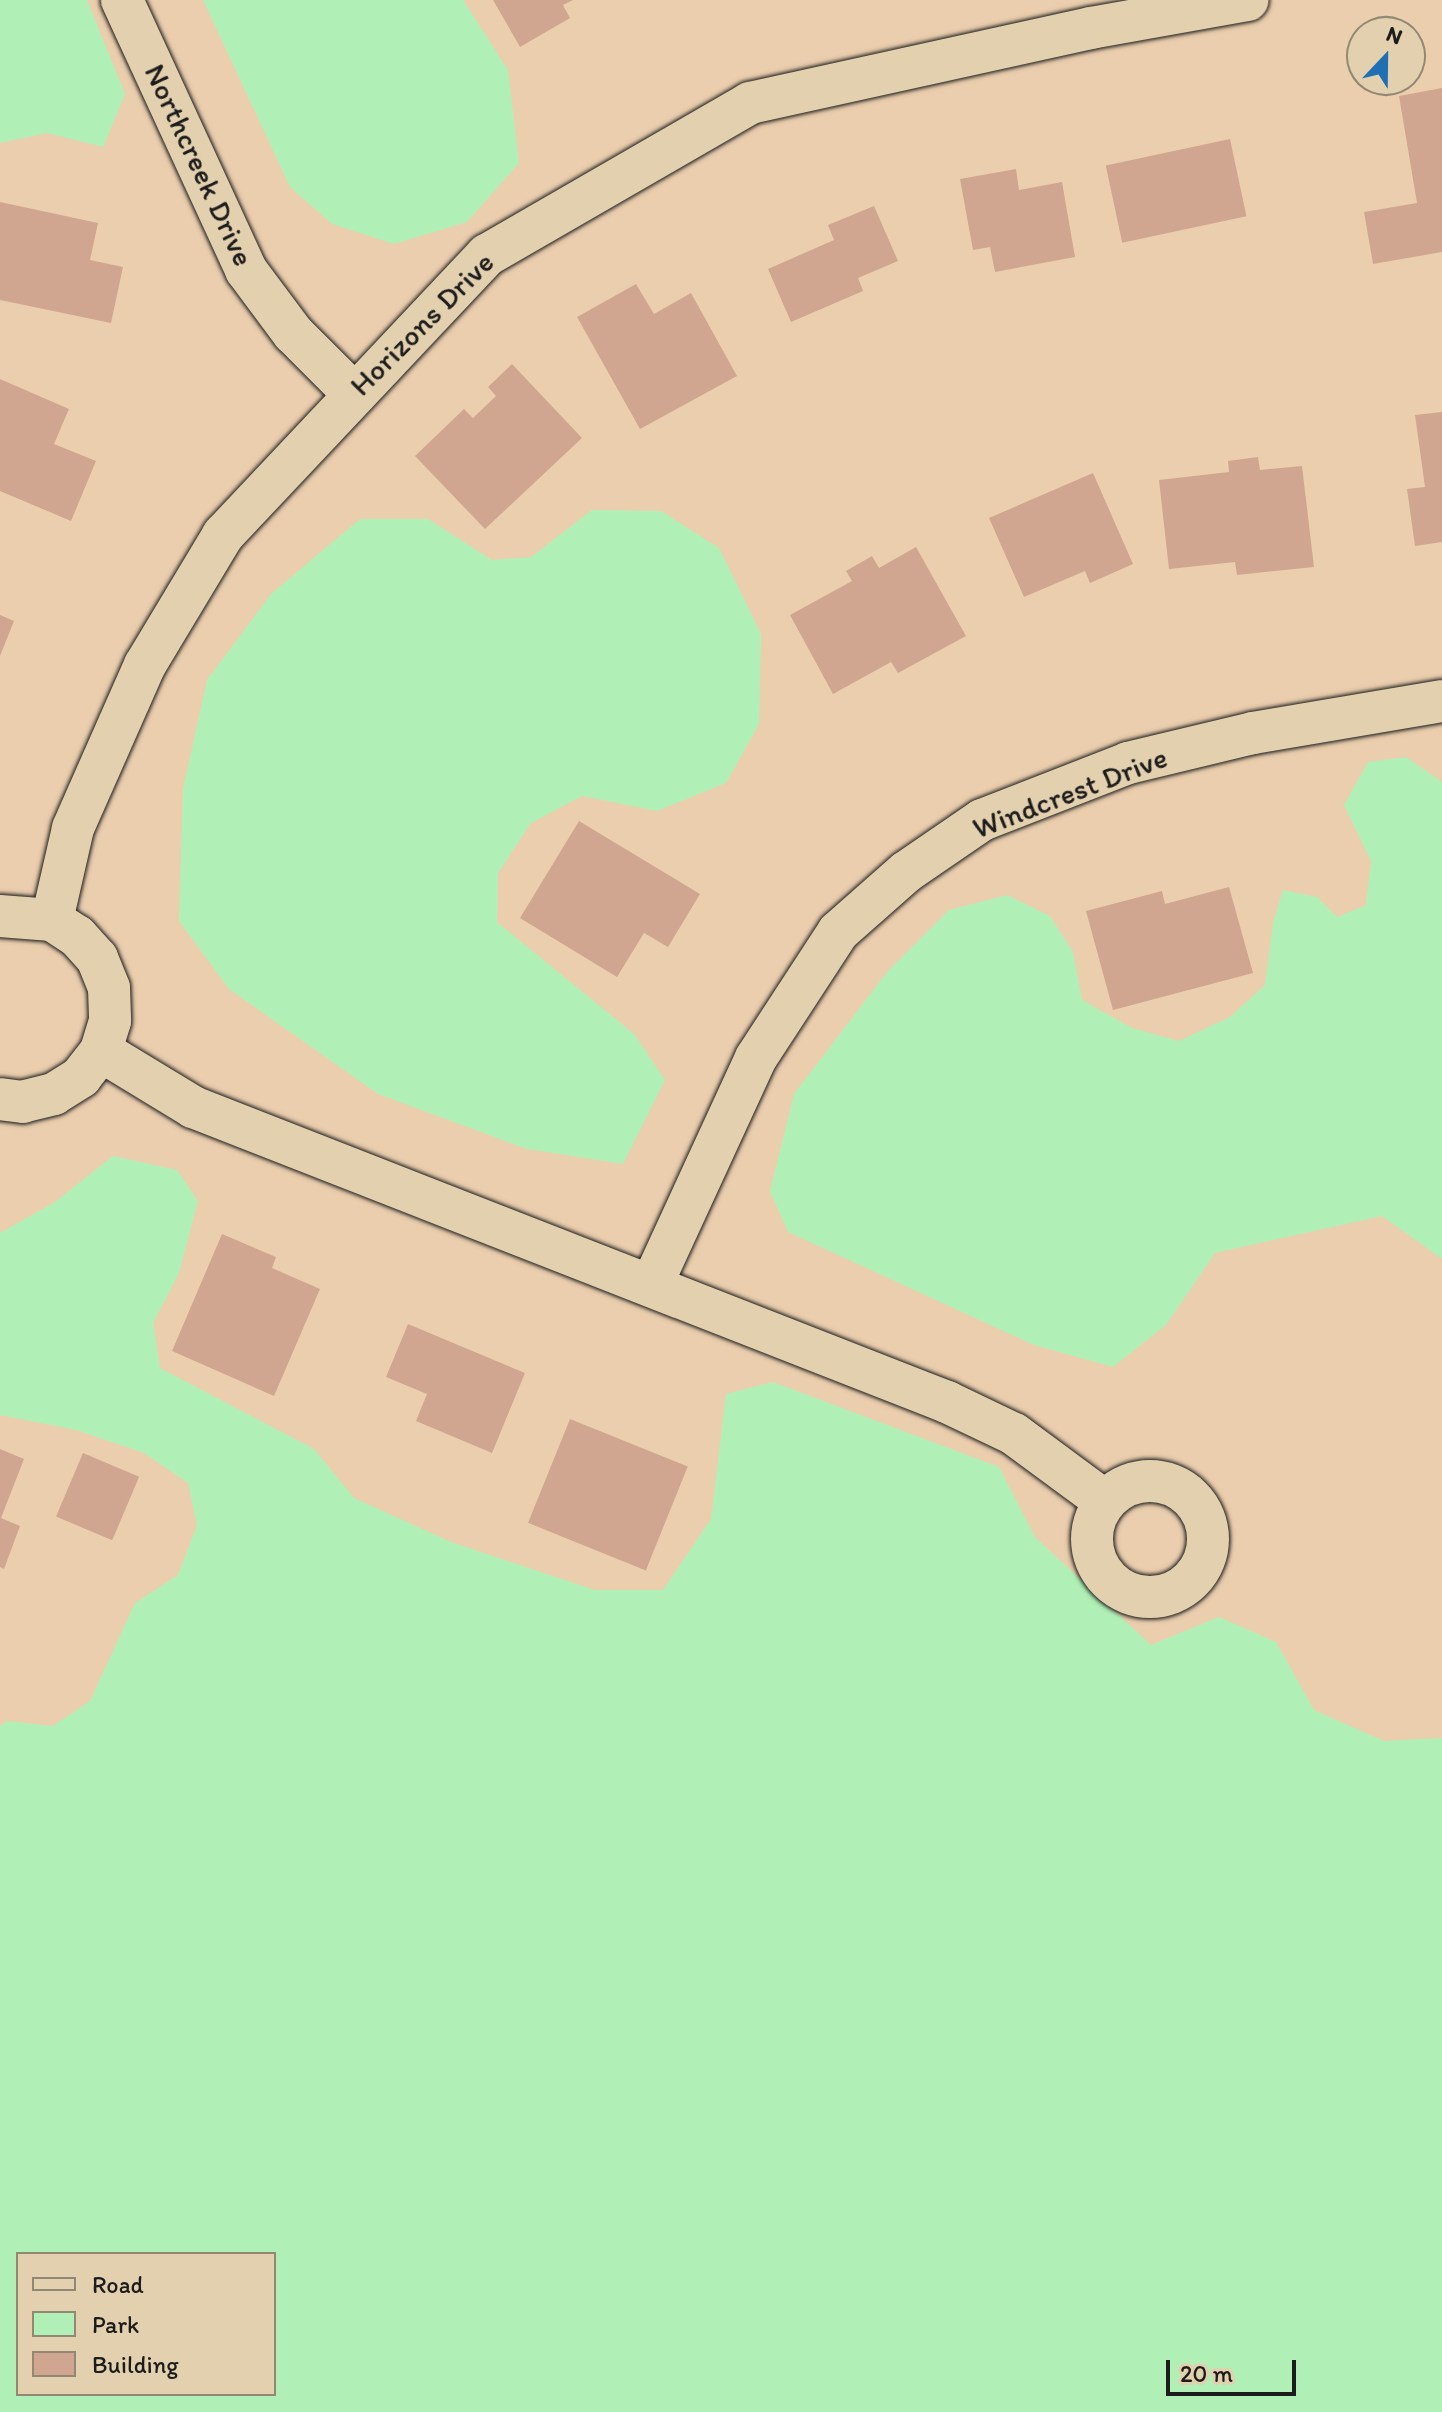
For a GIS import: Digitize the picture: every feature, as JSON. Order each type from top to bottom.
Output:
[{"type":"street","name":"Northcreek Drive","points":[[122,0],[246,270],[293,333],[353,393]]},
{"type":"street","name":"Horizons Drive","points":[[52,920],[73,828],[145,665],[223,535],[353,393],[487,255],[750,103],[1091,28],[1248,0]]},
{"type":"street","name":"Windcrest Drive","points":[[652,1284],[756,1058],[838,932],[906,872],[982,820],[1128,763],[1253,733],[1442,701]]},
{"type":"street","points":[[0,916],[23,914],[52,920],[77,936],[97,958],[109,988],[110,1021],[101,1051],[81,1077],[54,1094],[23,1102],[0,1099]]},
{"type":"street","points":[[101,1051],[193,1107],[652,1284],[1014,1434],[1105,1501]]},
{"type":"green space","points":[[0,0],[87,0],[125,94],[103,147],[47,133],[0,143]]},
{"type":"green space","points":[[203,0],[463,0],[508,70],[519,163],[467,222],[394,244],[332,224],[290,187]]},
{"type":"green space","points":[[592,510],[661,511],[719,548],[761,634],[759,724],[726,783],[657,811],[582,796],[531,823],[498,873],[497,922],[634,1034],[665,1080],[623,1164],[527,1149],[378,1094],[229,989],[179,921],[183,789],[207,680],[271,594],[360,519],[428,519],[492,560],[531,557]]},
{"type":"green space","points":[[1406,757],[1442,782],[1442,1259],[1382,1216],[1215,1253],[1166,1325],[1113,1367],[1034,1345],[788,1232],[770,1191],[794,1094],[888,971],[949,910],[1007,895],[1050,916],[1073,952],[1082,1000],[1132,1028],[1179,1041],[1230,1017],[1265,985],[1273,923],[1283,890],[1317,897],[1337,917],[1366,905],[1371,861],[1344,805],[1368,762]]},
{"type":"green space","points":[[113,1156],[177,1170],[198,1201],[179,1273],[153,1323],[160,1368],[314,1449],[354,1498],[451,1542],[595,1590],[663,1590],[711,1519],[726,1394],[773,1382],[999,1467],[1035,1537],[1151,1645],[1219,1617],[1276,1642],[1314,1710],[1384,1741],[1442,1738],[1442,2412],[0,2412],[0,1726],[7,1721],[53,1726],[90,1701],[135,1603],[178,1575],[197,1525],[188,1483],[144,1453],[76,1430],[0,1415],[0,1233],[55,1202]]},
{"type":"building","points":[[493,0],[573,0],[563,5],[570,18],[520,47]]},
{"type":"building","points":[[1442,88],[1442,252],[1373,264],[1364,212],[1417,203],[1399,96],[1426,96],[1426,91]]},
{"type":"building","points":[[1230,139],[1246,216],[1122,243],[1106,165]]},
{"type":"building","points":[[1016,169],[1019,190],[1062,182],[1075,257],[995,272],[990,247],[973,250],[960,179]]},
{"type":"building","points":[[0,202],[98,223],[90,260],[123,267],[111,323],[0,300]]},
{"type":"building","points":[[874,206],[898,261],[858,278],[863,291],[791,322],[768,269],[834,240],[828,225]]},
{"type":"building","points":[[636,284],[654,314],[691,293],[737,376],[640,429],[577,317]]},
{"type":"building","points":[[512,364],[582,438],[485,529],[415,456],[464,409],[473,418],[496,396],[488,387]]},
{"type":"building","points":[[0,379],[69,409],[54,444],[96,461],[71,521],[0,491]]},
{"type":"building","points":[[1442,412],[1442,542],[1415,546],[1407,489],[1425,487],[1415,415]]},
{"type":"building","points":[[1258,457],[1260,470],[1302,466],[1314,567],[1237,575],[1235,562],[1169,569],[1159,480],[1229,472],[1228,461]]},
{"type":"building","points":[[1093,473],[1133,564],[1090,583],[1085,571],[1024,597],[989,518]]},
{"type":"building","points":[[916,547],[966,636],[898,673],[891,662],[833,694],[790,615],[852,581],[846,571],[872,556],[879,568]]},
{"type":"building","points":[[0,615],[14,621],[0,656]]},
{"type":"building","points":[[579,821],[700,894],[668,947],[644,933],[617,977],[520,918]]},
{"type":"building","points":[[1229,887],[1253,973],[1113,1010],[1086,911],[1162,891],[1165,904]]},
{"type":"building","points":[[222,1234],[276,1257],[272,1268],[320,1289],[274,1396],[172,1351]]},
{"type":"building","points":[[408,1324],[525,1373],[492,1453],[416,1421],[427,1394],[386,1377]]},
{"type":"building","points":[[570,1419],[688,1467],[646,1570],[528,1523]]},
{"type":"building","points":[[0,1449],[24,1459],[1,1518],[20,1526],[4,1569],[0,1567]]},
{"type":"building","points":[[83,1453],[139,1477],[112,1540],[56,1517]]}]
